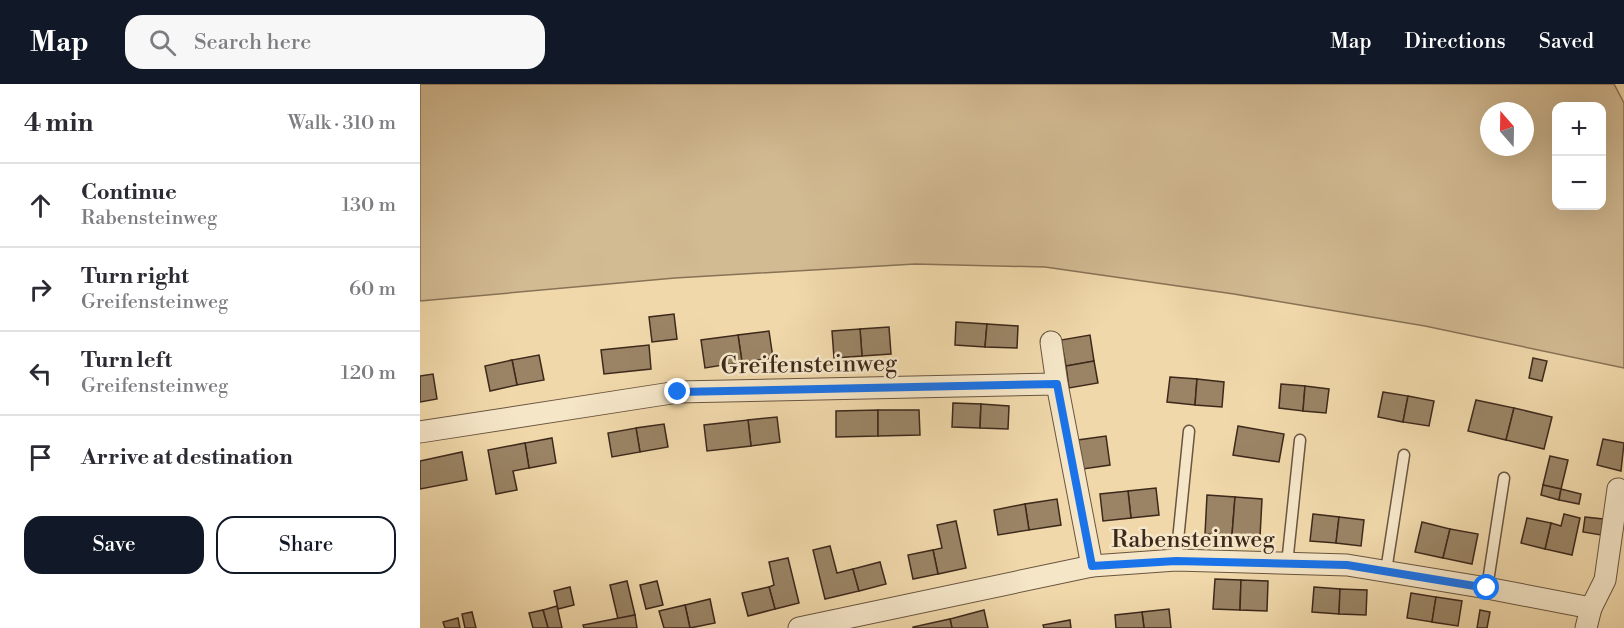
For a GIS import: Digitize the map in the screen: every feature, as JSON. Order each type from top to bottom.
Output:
[{"type":"street","points":[[1052,342],[1057,384],[1092,566]]},
{"type":"street","name":"Greifensteinweg","points":[[420,432],[678,392],[1057,384]]},
{"type":"street","name":"Rabensteinweg","points":[[799,628],[1092,566],[1176,561],[1347,565],[1487,588],[1589,618],[1605,580],[1621,489]]},
{"type":"lane","points":[[1176,561],[1189,430]]},
{"type":"lane","points":[[1287,564],[1300,440]]},
{"type":"lane","points":[[1386,571],[1404,455]]},
{"type":"lane","points":[[1487,588],[1504,478]]},
{"type":"shaded area","points":[[420,84],[1614,84],[1624,103],[1624,368],[1425,326],[1234,294],[1045,267],[915,264],[675,278],[420,301]]},
{"type":"building","points":[[674,314],[677,339],[652,342],[649,317]]},
{"type":"building","points":[[956,322],[987,324],[985,347],[955,345]]},
{"type":"building","points":[[987,324],[1018,326],[1017,348],[985,347]]},
{"type":"building","points":[[889,327],[891,354],[862,356],[860,329]]},
{"type":"building","points":[[860,329],[862,356],[834,358],[832,331]]},
{"type":"building","points":[[769,331],[773,358],[742,362],[738,335]]},
{"type":"building","points":[[738,335],[742,362],[705,368],[701,340]]},
{"type":"building","points":[[1090,335],[1094,361],[1066,366],[1061,340]]},
{"type":"building","points":[[649,345],[651,369],[604,374],[601,350]]},
{"type":"building","points":[[539,355],[544,380],[517,385],[512,360]]},
{"type":"building","points":[[1533,358],[1547,361],[1542,381],[1529,378]]},
{"type":"building","points":[[512,360],[517,385],[490,391],[485,366]]},
{"type":"building","points":[[1094,361],[1098,383],[1069,388],[1066,366]]},
{"type":"building","points":[[433,374],[437,399],[420,402],[420,376]]},
{"type":"building","points":[[1170,377],[1197,379],[1195,405],[1167,402]]},
{"type":"building","points":[[1197,379],[1224,382],[1222,407],[1195,405]]},
{"type":"building","points":[[1281,384],[1305,386],[1303,411],[1279,408]]},
{"type":"building","points":[[1305,386],[1329,389],[1326,413],[1303,411]]},
{"type":"building","points":[[1383,392],[1408,396],[1403,422],[1378,417]]},
{"type":"building","points":[[1408,396],[1434,401],[1429,426],[1403,422]]},
{"type":"building","points":[[1476,400],[1514,408],[1506,440],[1468,431]]},
{"type":"building","points":[[953,403],[981,404],[980,428],[952,427]]},
{"type":"building","points":[[981,404],[1009,406],[1008,429],[980,428]]},
{"type":"building","points":[[1514,408],[1552,417],[1544,449],[1506,440]]},
{"type":"building","points":[[878,410],[878,436],[836,437],[836,411]]},
{"type":"building","points":[[878,410],[919,410],[920,435],[878,436]]},
{"type":"building","points":[[777,417],[780,442],[751,446],[748,420]]},
{"type":"building","points":[[748,420],[751,446],[707,451],[704,425]]},
{"type":"building","points":[[664,424],[668,447],[640,452],[636,428]]},
{"type":"building","points":[[1238,426],[1284,434],[1279,462],[1233,455]]},
{"type":"building","points":[[636,428],[640,452],[612,457],[608,433]]},
{"type":"building","points":[[1106,436],[1110,465],[1083,469],[1078,440]]},
{"type":"building","points":[[552,438],[556,463],[529,468],[525,443]]},
{"type":"building","points":[[1603,439],[1624,443],[1621,471],[1597,465]]},
{"type":"building","points":[[525,443],[529,468],[513,471],[517,490],[496,494],[488,450]]},
{"type":"building","points":[[462,452],[467,480],[420,489],[420,461]]},
{"type":"building","points":[[1550,456],[1568,460],[1561,489],[1543,485]]},
{"type":"building","points":[[1543,485],[1561,489],[1559,500],[1541,495]]},
{"type":"building","points":[[1156,488],[1159,515],[1131,518],[1128,491]]},
{"type":"building","points":[[1561,489],[1581,494],[1579,504],[1559,500]]},
{"type":"building","points":[[1128,491],[1131,518],[1103,521],[1100,494]]},
{"type":"building","points":[[1207,495],[1235,497],[1232,535],[1205,534]]},
{"type":"building","points":[[1235,497],[1262,499],[1260,537],[1232,535]]},
{"type":"building","points":[[1057,499],[1061,525],[1029,530],[1025,504]]},
{"type":"building","points":[[1025,504],[1029,530],[998,535],[994,510]]},
{"type":"building","points":[[1313,514],[1339,517],[1336,543],[1310,541]]},
{"type":"building","points":[[1564,514],[1580,518],[1572,555],[1545,549],[1551,523],[1561,526]]},
{"type":"building","points":[[1339,517],[1364,520],[1361,546],[1336,543]]},
{"type":"building","points":[[1585,517],[1603,519],[1601,535],[1583,532]]},
{"type":"building","points":[[1527,518],[1551,523],[1545,549],[1521,543]]},
{"type":"building","points":[[956,521],[966,568],[938,574],[933,550],[942,548],[937,525]]},
{"type":"building","points":[[1422,522],[1450,529],[1443,558],[1415,552]]},
{"type":"building","points":[[1450,529],[1478,534],[1472,564],[1443,558]]},
{"type":"building","points":[[830,546],[837,573],[853,569],[859,591],[825,599],[813,550]]},
{"type":"building","points":[[933,550],[938,574],[913,579],[908,555]]},
{"type":"building","points":[[788,558],[799,603],[775,609],[769,587],[774,585],[769,562]]},
{"type":"building","points":[[880,562],[886,584],[859,591],[853,569]]},
{"type":"building","points":[[1215,579],[1241,580],[1240,610],[1213,609]]},
{"type":"building","points":[[1241,580],[1268,581],[1267,611],[1240,610]]},
{"type":"building","points":[[627,581],[635,615],[618,619],[610,585]]},
{"type":"building","points":[[657,581],[663,605],[646,609],[640,585]]},
{"type":"building","points":[[570,587],[574,605],[558,609],[554,591]]},
{"type":"building","points":[[769,587],[775,609],[748,616],[742,593]]},
{"type":"building","points":[[1314,587],[1340,589],[1339,614],[1312,612]]},
{"type":"building","points":[[1340,589],[1367,590],[1366,615],[1339,614]]},
{"type":"building","points":[[1411,593],[1436,597],[1432,622],[1407,618]]},
{"type":"building","points":[[1436,597],[1462,601],[1458,626],[1432,622]]},
{"type":"building","points":[[710,599],[715,623],[690,628],[685,605]]},
{"type":"building","points":[[685,605],[690,628],[664,628],[659,611]]},
{"type":"building","points":[[557,606],[562,628],[548,628],[543,610]]},
{"type":"building","points":[[1169,609],[1171,628],[1144,628],[1142,612]]},
{"type":"building","points":[[543,610],[548,628],[533,628],[529,613]]},
{"type":"building","points":[[984,610],[988,628],[952,628],[950,619]]},
{"type":"building","points":[[1480,610],[1490,612],[1487,628],[1477,628]]},
{"type":"building","points":[[472,612],[476,628],[465,628],[462,614]]},
{"type":"building","points":[[1142,612],[1144,628],[1116,628],[1115,615]]},
{"type":"building","points":[[635,615],[637,628],[584,628],[583,625]]},
{"type":"building","points":[[458,618],[460,628],[445,628],[443,622]]},
{"type":"building","points":[[950,619],[952,628],[913,628],[913,627]]},
{"type":"building","points":[[1070,620],[1071,628],[1044,628],[1043,625]]},
{"type":"route","points":[[678,392],[1057,384],[1092,566],[1176,561],[1347,565],[1487,588]]}]
